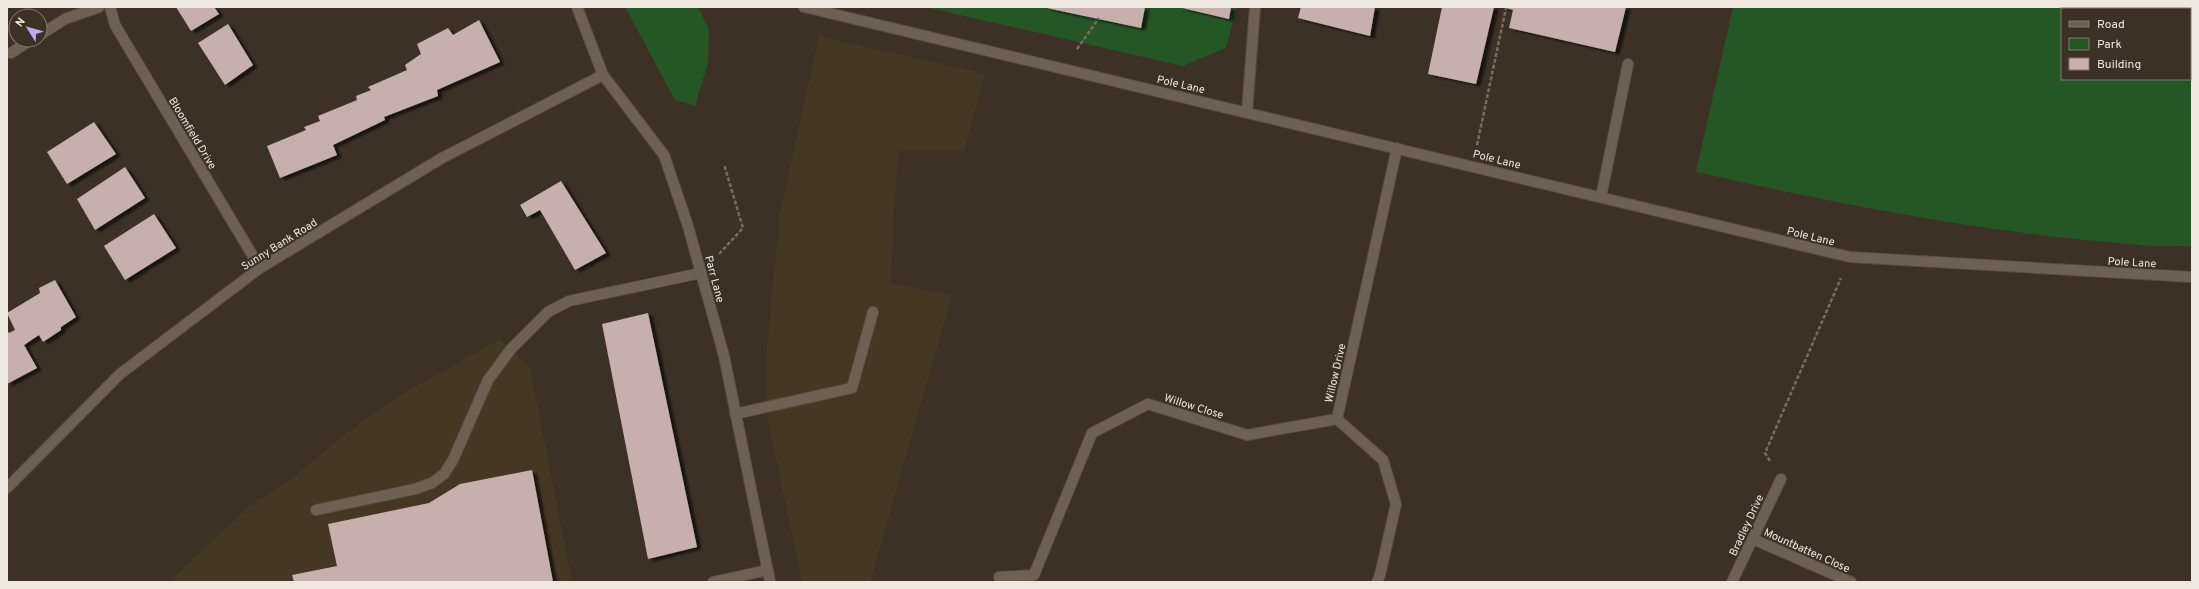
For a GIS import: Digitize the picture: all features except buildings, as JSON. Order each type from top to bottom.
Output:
[{"type":"street","points":[[48,30],[65,19],[99,7]]},
{"type":"street","name":"Bloomfield Drive","points":[[110,7],[115,25],[260,268]]},
{"type":"street","name":"Parr Lane","points":[[577,7],[603,75],[664,155],[688,226],[724,356],[770,582]]},
{"type":"street","name":"Pole Lane","points":[[804,7],[831,10],[1850,257],[2192,277]]},
{"type":"street","points":[[1247,112],[1255,7]]},
{"type":"street","points":[[11,53],[19,48]]},
{"type":"street","points":[[1601,197],[1628,64]]},
{"type":"street","name":"Sunny Bank Road","points":[[7,488],[120,374],[260,268],[442,158],[603,75]]},
{"type":"street","name":"Willow Drive","points":[[1376,582],[1380,575],[1396,504],[1382,460],[1337,419],[1397,148]]},
{"type":"street","points":[[316,510],[415,489],[432,484],[444,474],[453,460],[492,374],[500,361],[528,330],[548,312],[569,301],[701,274]]},
{"type":"street","points":[[735,414],[852,388],[873,312]]},
{"type":"street","name":"Willow Close","points":[[999,577],[1034,575],[1092,434],[1148,404],[1247,435],[1337,419]]},
{"type":"street","name":"Bradley Drive","points":[[1732,582],[1781,479]]},
{"type":"street","name":"Mountbatten Close","points":[[1753,539],[1851,582]]},
{"type":"street","points":[[713,582],[768,570]]},
{"type":"path","points":[[1473,166],[1506,8]]},
{"type":"path","points":[[1081,43],[1099,18]]},
{"type":"path","points":[[701,274],[743,228],[724,164]]},
{"type":"path","points":[[1781,479],[1765,453],[1850,257]]},
{"type":"shaded area","points":[[819,36],[985,74],[964,151],[898,151],[890,283],[952,295],[870,582],[802,582],[767,416],[767,347],[780,213]]},
{"type":"shaded area","points":[[500,339],[528,366],[531,373],[572,582],[169,582],[250,505],[290,480],[345,434],[397,397]]},
{"type":"green space","points":[[625,7],[696,7],[699,9],[709,30],[708,63],[695,106],[675,100]]},
{"type":"green space","points":[[925,7],[1237,7],[1226,48],[1183,66]]},
{"type":"green space","points":[[1733,7],[2192,7],[2192,246],[2124,244],[1965,225],[1785,192],[1696,172]]}]
